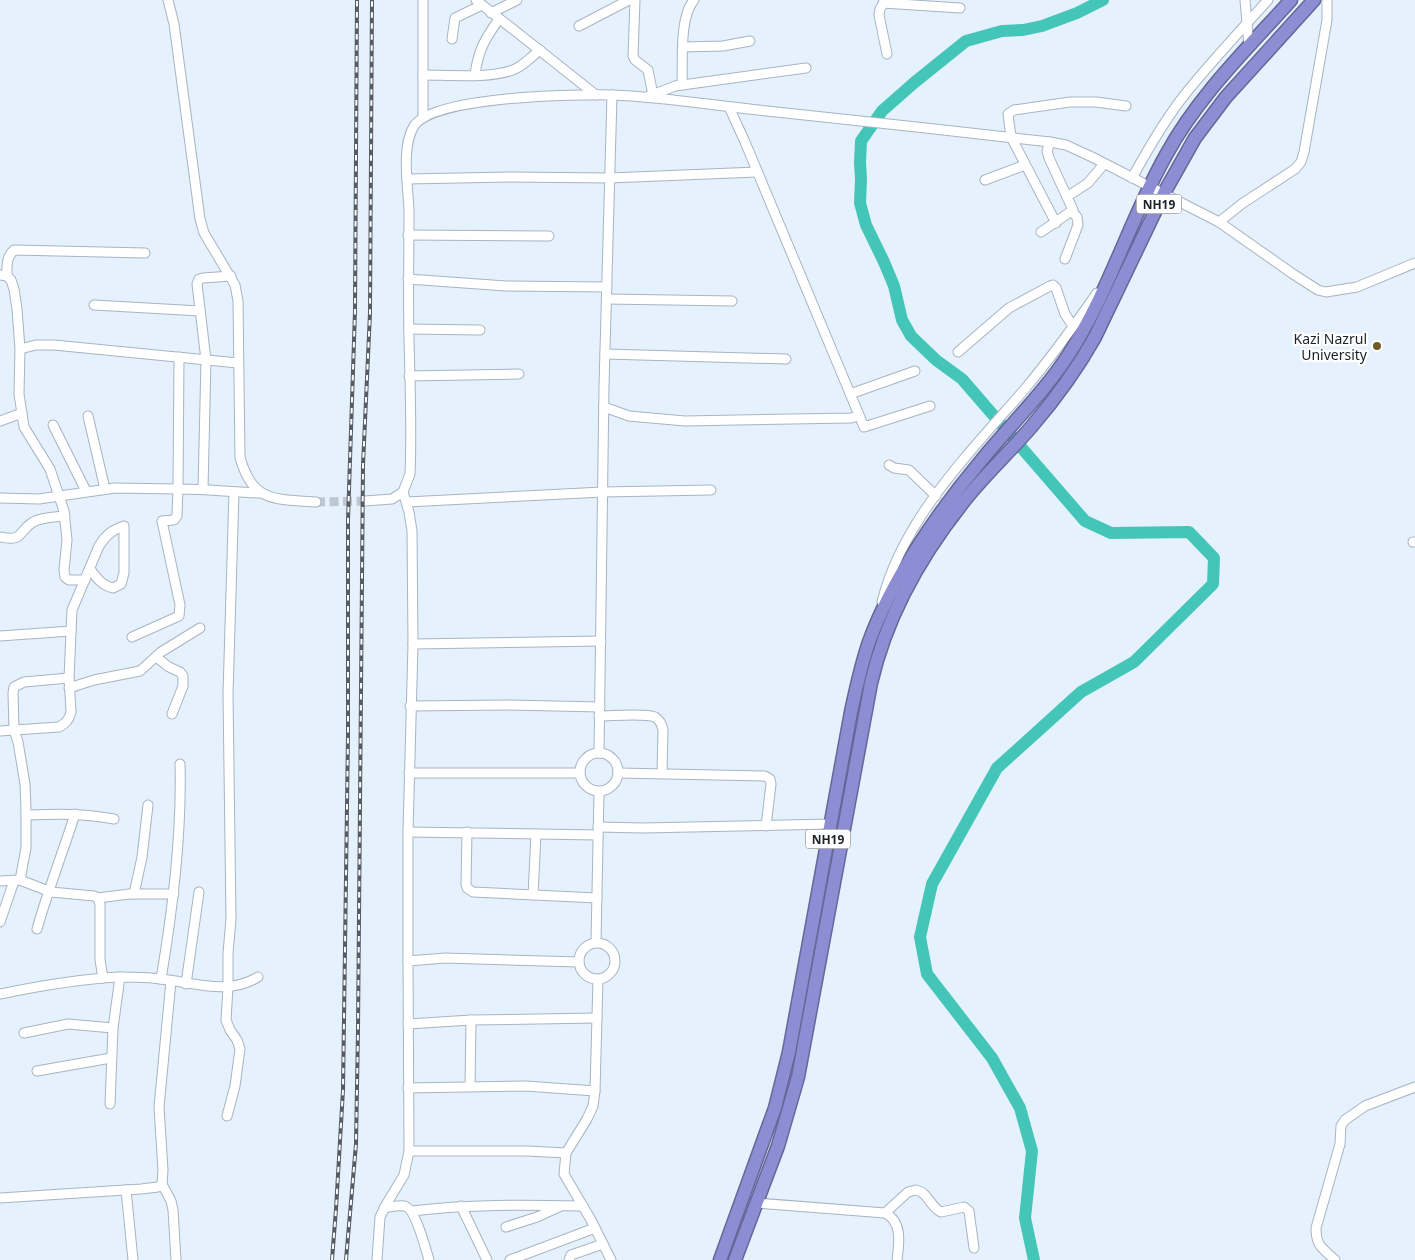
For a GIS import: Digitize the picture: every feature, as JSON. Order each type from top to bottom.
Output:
[{"type":"highway","name":"NH19","points":[[720,1260],[759,1155],[780,1090],[791,1043],[857,685],[875,629],[904,571],[929,530],[961,485],[1044,388],[1070,353],[1110,274],[1149,186],[1166,153],[1198,105],[1292,0]]},
{"type":"highway","name":"NH19","points":[[739,1257],[778,1146],[798,1076],[871,683],[888,627],[920,565],[960,505],[1031,427],[1082,359],[1164,193],[1182,160],[1209,118],[1314,0]]},
{"type":"street","points":[[168,0],[174,24],[200,219],[208,240],[231,276],[238,301],[240,456],[243,470],[249,481],[260,493]]},
{"type":"street","points":[[423,0],[423,118]]},
{"type":"street","points":[[475,75],[480,50],[495,16],[517,0]]},
{"type":"street","points":[[578,26],[629,0]]},
{"type":"street","points":[[635,0],[633,56],[635,60],[648,70],[650,96]]},
{"type":"street","points":[[682,85],[686,17],[694,0]]},
{"type":"street","points":[[1245,0],[1249,46]]},
{"type":"street","points":[[1132,178],[1149,148],[1185,94],[1268,0]]},
{"type":"street","points":[[1220,222],[1243,203],[1295,169],[1301,162],[1327,20],[1328,0]]},
{"type":"street","points":[[887,54],[878,15],[885,2],[960,8]]},
{"type":"street","points":[[452,39],[455,18],[479,3],[596,95]]},
{"type":"street","points":[[683,47],[723,46],[750,41]]},
{"type":"street","points":[[423,75],[498,74],[514,70],[540,50]]},
{"type":"street","points":[[650,96],[668,88],[682,85],[806,68]]},
{"type":"street","points":[[599,753],[602,492],[612,95]]},
{"type":"street","points":[[377,1260],[380,1217],[404,1175],[409,1151],[408,832],[413,644],[412,531],[404,492],[410,474],[411,453],[407,179],[409,143],[414,126],[423,118],[441,110],[487,102],[546,96],[612,95],[650,96],[728,107],[1050,142],[1066,145],[1220,222],[1318,290],[1326,292],[1356,287],[1415,263]]},
{"type":"street","points":[[1056,222],[1012,137],[1008,114],[1014,110],[1070,102],[1096,102],[1126,106]]},
{"type":"street","points":[[728,107],[864,427],[930,406]]},
{"type":"street","points":[[1050,142],[1047,151],[1049,158],[1068,196],[1072,212],[1077,217],[1078,225],[1065,259]]},
{"type":"street","points":[[1068,196],[1088,183],[1104,164]]},
{"type":"street","points":[[985,180],[1026,165]]},
{"type":"street","points":[[407,179],[609,178],[757,172]]},
{"type":"street","points":[[1041,232],[1072,212]]},
{"type":"street","points":[[408,235],[549,236]]},
{"type":"street","points":[[85,580],[69,580],[65,577],[67,540],[65,516],[45,459],[24,427],[19,394],[20,349],[17,309],[11,280],[3,276],[7,261],[14,250],[145,253]]},
{"type":"street","points":[[875,629],[886,585],[912,532],[951,475],[1046,364],[1110,274]]},
{"type":"street","points":[[203,489],[206,360],[196,288],[199,279],[231,276]]},
{"type":"street","points":[[408,279],[506,286],[607,287]]},
{"type":"street","points":[[958,352],[1009,308],[1053,285],[1056,288],[1065,314],[1073,326]]},
{"type":"street","points":[[607,299],[732,301]]},
{"type":"street","points":[[94,304],[200,311]]},
{"type":"street","points":[[409,329],[480,330]]},
{"type":"street","points":[[20,349],[36,345],[54,345],[238,363]]},
{"type":"street","points":[[605,354],[786,359]]},
{"type":"street","points":[[132,637],[179,616],[180,605],[162,521],[174,520],[176,516],[178,490],[178,357]]},
{"type":"street","points":[[850,394],[915,371]]},
{"type":"street","points":[[409,376],[519,374]]},
{"type":"street","points":[[604,407],[629,416],[685,421],[851,418],[858,416]]},
{"type":"street","points":[[0,421],[22,413]]},
{"type":"street","points":[[88,416],[106,489]]},
{"type":"street","points":[[53,424],[86,491]]},
{"type":"street","points":[[889,465],[894,468],[909,470],[936,496]]},
{"type":"street","points":[[0,498],[39,499],[86,491],[132,487],[260,493],[275,499],[316,502]]},
{"type":"street","points":[[406,502],[602,492],[711,490]]},
{"type":"street","points":[[227,1116],[235,1086],[240,1049],[226,1020],[227,959],[231,907],[228,694],[234,492]]},
{"type":"street","points":[[365,501],[392,499],[404,492]]},
{"type":"street","points":[[0,537],[12,540],[33,522],[65,516]]},
{"type":"street","points":[[0,731],[59,727],[70,718],[69,678],[72,610],[99,546],[112,530],[124,526],[124,573],[120,584],[113,588],[106,587],[100,583],[90,569]]},
{"type":"street","points":[[70,688],[94,680],[140,671],[156,657],[200,628]]},
{"type":"street","points":[[0,636],[71,631]]},
{"type":"street","points":[[413,644],[600,641]]},
{"type":"street","points":[[156,657],[180,672],[183,676],[184,686],[172,714]]},
{"type":"street","points":[[0,922],[17,881],[26,848],[25,784],[18,742],[14,730],[12,693],[14,688],[24,682],[69,678]]},
{"type":"street","points":[[410,706],[509,705],[648,716],[659,720],[662,724],[662,773]]},
{"type":"street","points":[[599,753],[610,757],[618,767],[617,779],[610,788],[599,792],[588,788],[584,784],[580,772],[588,757],[599,753]]},
{"type":"street","points":[[176,1260],[173,1210],[171,1201],[162,1184],[164,1170],[160,1107],[166,980],[181,810],[180,764]]},
{"type":"street","points":[[410,773],[580,772]]},
{"type":"street","points":[[618,773],[765,776],[770,779],[771,784],[766,826]]},
{"type":"street","points":[[596,942],[599,792]]},
{"type":"street","points":[[134,894],[142,857],[148,805]]},
{"type":"street","points":[[26,815],[76,814],[114,819]]},
{"type":"street","points":[[37,929],[48,891],[62,858],[76,814]]},
{"type":"street","points":[[408,832],[536,834],[643,828],[830,824]]},
{"type":"street","points":[[467,832],[466,884],[470,890],[597,898]]},
{"type":"street","points":[[534,895],[536,834]]},
{"type":"street","points":[[0,881],[17,881],[48,891],[98,898],[134,894],[174,894]]},
{"type":"street","points":[[186,984],[199,892]]},
{"type":"street","points":[[98,898],[100,904],[100,960],[103,978]]},
{"type":"street","points":[[596,942],[610,947],[616,963],[610,974],[598,979],[588,977],[583,973],[579,962],[582,950],[587,945],[596,942]]},
{"type":"street","points":[[408,961],[445,958],[579,962]]},
{"type":"street","points":[[0,994],[44,985],[103,978],[120,977],[166,980],[186,984],[228,987],[241,986],[258,977]]},
{"type":"street","points":[[110,1104],[113,1028],[120,977]]},
{"type":"street","points":[[598,979],[595,1091],[587,1119],[566,1153],[564,1174],[595,1228],[610,1260]]},
{"type":"street","points":[[408,1024],[470,1020],[597,1018]]},
{"type":"street","points":[[470,1020],[470,1086]]},
{"type":"street","points":[[24,1033],[68,1024],[113,1028]]},
{"type":"street","points":[[37,1071],[112,1058]]},
{"type":"street","points":[[408,1088],[526,1086],[595,1091]]},
{"type":"street","points":[[1335,1260],[1317,1242],[1316,1228],[1326,1199],[1332,1168],[1340,1144],[1341,1126],[1348,1117],[1365,1106],[1415,1087]]},
{"type":"street","points":[[409,1151],[527,1151],[566,1153]]},
{"type":"street","points":[[0,1198],[126,1190],[158,1187],[162,1184]]},
{"type":"street","points":[[126,1190],[132,1260]]},
{"type":"street","points":[[885,1213],[908,1192],[916,1190],[924,1193],[935,1209],[941,1212],[964,1207],[969,1212],[974,1248]]},
{"type":"street","points":[[757,1203],[885,1213],[893,1220],[898,1229],[897,1260]]},
{"type":"street","points":[[412,1211],[498,1204],[583,1206]]},
{"type":"street","points":[[384,1208],[405,1206],[412,1211],[429,1260]]},
{"type":"street","points":[[461,1206],[487,1260]]},
{"type":"street","points":[[506,1227],[537,1217],[561,1206]]},
{"type":"street","points":[[510,1260],[595,1228]]},
{"type":"street","points":[[569,1260],[571,1255],[603,1244]]},
{"type":"waterway","points":[[1034,1260],[1025,1218],[1032,1151],[1020,1108],[992,1058],[927,974],[920,937],[932,884],[997,768],[1081,692],[1134,662],[1213,584],[1214,558],[1189,532],[1111,533],[1085,521],[962,379],[936,360],[911,336],[902,320],[894,286],[866,225],[860,203],[861,141],[882,111],[966,41],[1002,31],[1023,30],[1042,26],[1077,13],[1103,0]]},
{"type":"tunnel","points":[[316,502],[365,501]]},
{"type":"railway","points":[[332,1260],[343,1090],[348,735],[348,520],[355,311],[357,0]]},
{"type":"railway","points":[[346,1260],[356,1144],[363,465],[370,313],[372,0]]},
{"type":"place","name":"Kazi Nazrul University","points":[[1377,346]]}]
